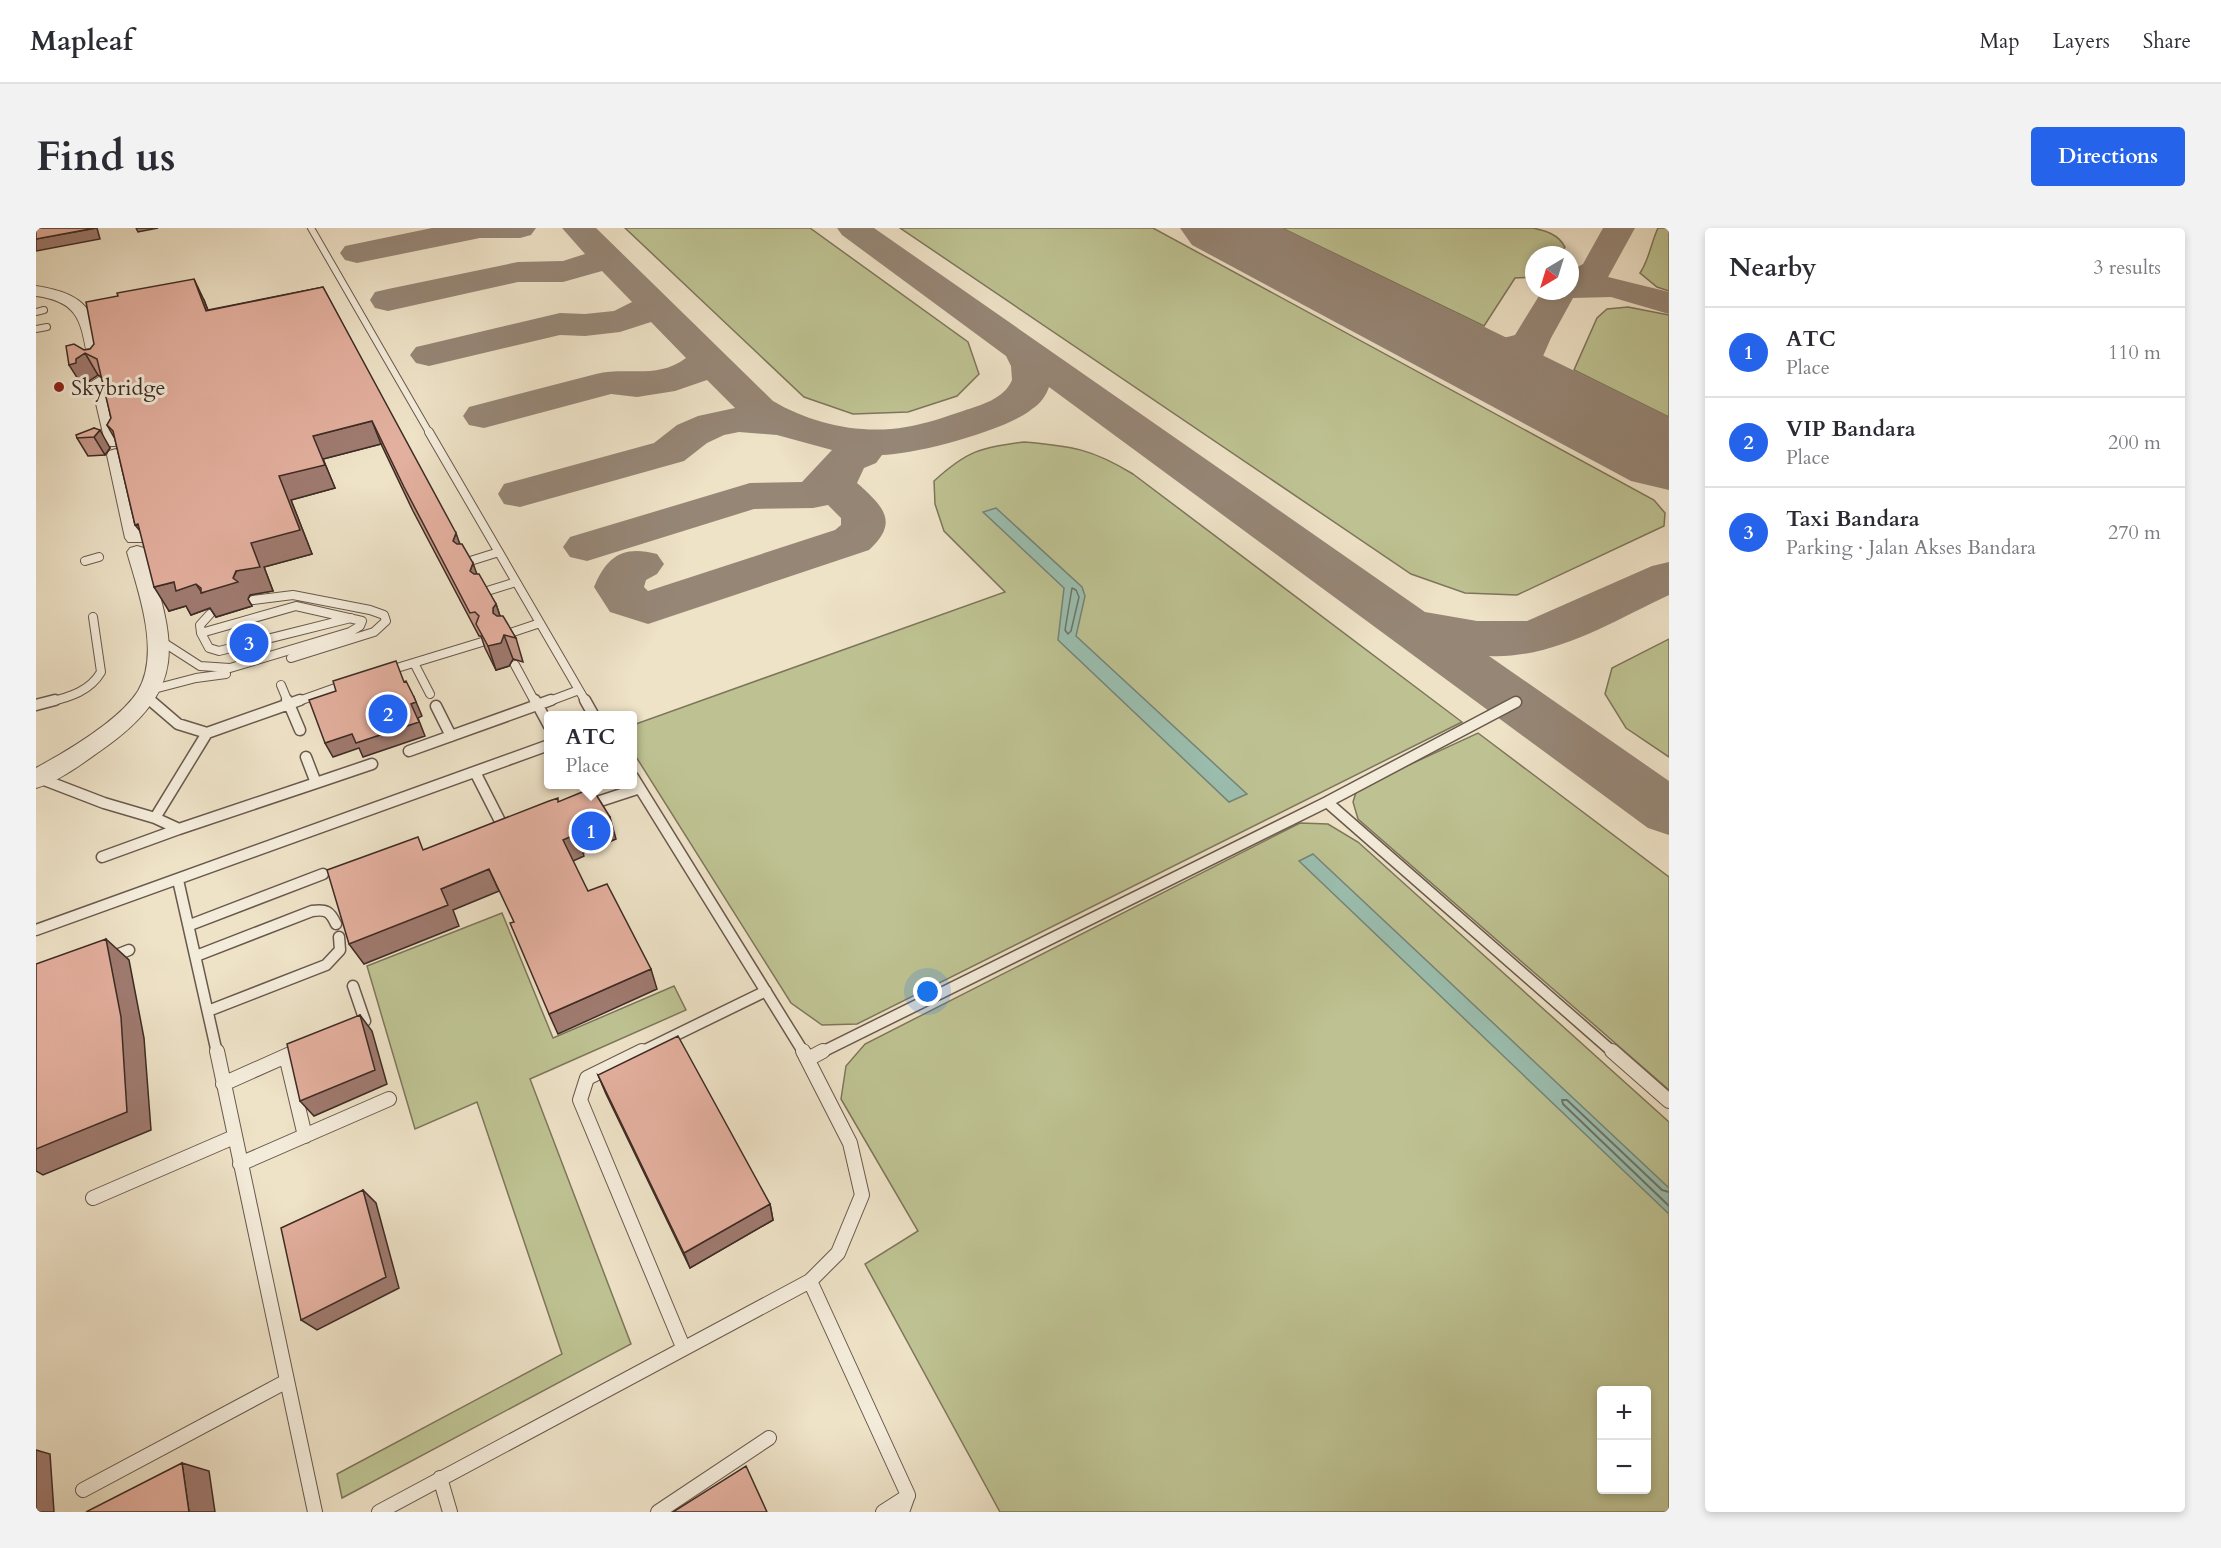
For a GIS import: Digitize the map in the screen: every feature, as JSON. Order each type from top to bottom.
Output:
[{"type":"street","points":[[36,291],[60,295],[76,303],[85,314],[158,639],[156,667],[148,693],[109,731],[74,756],[37,778]]},
{"type":"lane","points":[[311,228],[591,711]]},
{"type":"lane","points":[[36,312],[44,310]]},
{"type":"lane","points":[[36,330],[47,327]]},
{"type":"lane","points":[[467,562],[499,552]]},
{"type":"lane","points":[[85,561],[99,557]]},
{"type":"lane","points":[[484,592],[516,582]]},
{"type":"lane","points":[[253,600],[293,595],[370,610],[384,615],[386,621],[374,632],[312,652],[231,674],[196,678],[148,693],[175,723],[207,733],[340,687]]},
{"type":"lane","points":[[158,639],[200,666],[230,668],[350,632],[360,626],[362,621],[355,617],[296,606],[201,633]]},
{"type":"lane","points":[[210,614],[200,625],[201,633],[209,648],[219,651],[355,617]]},
{"type":"lane","points":[[36,705],[77,693],[98,680],[101,672],[93,617]]},
{"type":"lane","points":[[507,634],[540,623]]},
{"type":"lane","points":[[376,675],[482,642]]},
{"type":"lane","points":[[414,663],[430,694]]},
{"type":"lane","points":[[515,664],[544,717]]},
{"type":"lane","points":[[281,685],[300,730]]},
{"type":"lane","points":[[410,751],[579,690]]},
{"type":"lane","points":[[808,1059],[1328,802],[1516,702]]},
{"type":"lane","points":[[436,706],[452,736]]},
{"type":"lane","points":[[155,818],[207,733]]},
{"type":"lane","points":[[36,930],[544,747]]},
{"type":"lane","points":[[306,757],[316,783]]},
{"type":"lane","points":[[102,857],[372,764]]},
{"type":"lane","points":[[475,772],[500,834],[516,828]]},
{"type":"lane","points":[[37,778],[104,803],[155,818],[179,829]]},
{"type":"lane","points":[[379,1512],[683,1347],[810,1281],[838,1253],[862,1195],[850,1143],[808,1059],[637,785]]},
{"type":"lane","points":[[573,810],[622,789]]},
{"type":"lane","points":[[1328,802],[1669,1101]]},
{"type":"lane","points":[[190,925],[323,874]]},
{"type":"lane","points":[[178,880],[190,925],[315,1512]]},
{"type":"lane","points":[[196,956],[312,911],[324,909],[331,913],[336,924]]},
{"type":"lane","points":[[208,1011],[326,965],[340,950],[339,937]]},
{"type":"lane","points":[[98,962],[129,950]]},
{"type":"lane","points":[[335,1034],[365,1021],[353,986]]},
{"type":"lane","points":[[683,1347],[580,1100],[587,1078],[766,991]]},
{"type":"lane","points":[[223,1084],[315,1043]]},
{"type":"lane","points":[[286,1056],[305,1136]]},
{"type":"lane","points":[[240,1164],[389,1099]]},
{"type":"lane","points":[[93,1198],[234,1137]]},
{"type":"lane","points":[[810,1281],[908,1495],[902,1512]]},
{"type":"lane","points":[[84,1490],[287,1381]]},
{"type":"lane","points":[[658,1512],[769,1438]]},
{"type":"lane","points":[[440,1478],[450,1512]]},
{"type":"lane","points":[[883,1512],[908,1495]]},
{"type":"shaded area","points":[[625,228],[810,228],[968,342],[979,374],[957,396],[908,412],[853,414],[804,397]]},
{"type":"shaded area","points":[[900,228],[1153,228],[1654,500],[1665,513],[1664,526],[1517,595],[1465,593],[1411,574]]},
{"type":"shaded area","points":[[1282,228],[1533,228],[1555,236],[1564,246],[1525,246],[1525,277],[1515,278],[1484,326]]},
{"type":"shaded area","points":[[1658,228],[1669,228],[1669,291],[1657,287],[1640,273],[1646,263]]},
{"type":"shaded area","points":[[1628,307],[1669,315],[1669,417],[1574,370],[1597,318],[1607,309]]},
{"type":"shaded area","points":[[1024,442],[1081,450],[1105,459],[1133,474],[1462,722],[857,1024],[822,1025],[791,1003],[637,758],[637,724],[1005,592],[944,531],[935,504],[934,481],[966,457],[996,446]]},
{"type":"shaded area","points":[[1669,639],[1669,757],[1626,728],[1605,694],[1612,668]]},
{"type":"shaded area","points":[[1478,733],[1669,877],[1669,1090],[1358,819],[1353,802],[1357,789]]},
{"type":"shaded area","points":[[1300,823],[1328,824],[1358,842],[1669,1122],[1669,1512],[1000,1512],[865,1264],[918,1231],[841,1099],[846,1066],[865,1044]]},
{"type":"shaded area","points":[[502,913],[553,1038],[674,986],[686,1010],[530,1079],[631,1344],[342,1498],[337,1474],[562,1354],[477,1102],[415,1129],[367,966]]},
{"type":"water","points":[[996,508],[1082,587],[1085,596],[1076,636],[1247,794],[1229,802],[1058,640],[1064,588],[983,512]]},
{"type":"water","points":[[1313,854],[1669,1188],[1669,1214],[1299,861]]},
{"type":"building","points":[[36,228],[95,228],[36,239]]},
{"type":"building","points":[[194,279],[206,311],[323,287],[456,533],[453,541],[462,544],[473,563],[470,571],[479,574],[496,604],[493,613],[503,616],[516,638],[504,635],[501,643],[488,646],[476,624],[479,616],[475,612],[470,613],[372,421],[313,436],[325,465],[279,476],[300,530],[251,543],[260,567],[236,571],[233,578],[238,582],[201,593],[201,588],[196,584],[176,591],[174,582],[154,587],[138,524],[135,525],[113,431],[107,425],[111,418],[97,359],[85,353],[76,359],[76,363],[69,365],[66,346],[74,344],[84,350],[90,349],[94,344],[86,302],[118,296],[117,293]]},
{"type":"building","points":[[94,428],[100,430],[94,437],[77,438],[76,435]]},
{"type":"building","points":[[396,661],[404,682],[406,681],[416,702],[411,704],[419,722],[356,743],[352,734],[325,743],[309,700],[336,691],[333,681]]},
{"type":"building","points":[[593,789],[610,817],[575,831],[577,834],[563,840],[588,891],[607,884],[651,969],[549,1014],[510,923],[514,922],[489,869],[441,889],[448,905],[349,944],[327,870],[418,837],[423,850],[558,798],[558,802]]},
{"type":"building","points":[[106,939],[121,1017],[127,1112],[36,1149],[36,964]]},
{"type":"building","points":[[360,1015],[375,1070],[300,1101],[287,1044]]},
{"type":"building","points":[[678,1036],[770,1204],[684,1253],[598,1075]]},
{"type":"building","points":[[363,1190],[386,1277],[301,1320],[281,1228]]},
{"type":"building","points":[[182,1463],[189,1512],[86,1512]]},
{"type":"building","points":[[746,1466],[767,1512],[673,1512]]},
{"type":"taxiway","points":[[357,253],[480,228],[520,228]]},
{"type":"taxiway","points":[[578,228],[654,304]]},
{"type":"taxiway","points":[[853,228],[1021,348]]},
{"type":"taxiway","points":[[1579,280],[1596,270],[1619,228]]},
{"type":"taxiway","points":[[388,300],[518,272],[552,273],[574,269],[605,256]]},
{"type":"taxiway","points":[[1579,288],[1612,287],[1669,303]]},
{"type":"taxiway","points":[[1553,399],[1527,379],[1521,363],[1532,338],[1555,300]]},
{"type":"taxiway","points":[[429,355],[560,324],[585,325],[620,321],[639,314],[654,304]]},
{"type":"taxiway","points":[[654,304],[759,410],[773,419],[804,431],[836,438],[895,442],[922,437],[1004,410],[1027,392],[1032,380],[1030,366],[1021,348]]},
{"type":"taxiway","points":[[1428,334],[1478,349],[1503,349],[1529,343]]},
{"type":"taxiway","points":[[1021,348],[1669,812]]},
{"type":"taxiway","points":[[484,416],[610,382],[637,385],[675,379],[693,372],[709,360]]},
{"type":"taxiway","points":[[520,494],[669,452],[692,434],[713,425],[739,420],[776,423]]},
{"type":"taxiway","points":[[848,459],[861,454]]},
{"type":"taxiway","points":[[587,547],[750,496],[813,495],[848,459]]},
{"type":"taxiway","points":[[640,564],[625,572],[619,587],[628,601],[648,608],[852,540],[860,533],[864,525],[864,518],[855,505],[834,486],[838,472],[848,459]]},
{"type":"taxiway","points":[[1418,626],[1447,634],[1477,638],[1507,639],[1537,636],[1669,577]]},
{"type":"runway","points":[[1220,228],[1669,458]]},
{"type":"place","name":"Skybridge","points":[[59,387]]},
{"type":"place","name":"Taxi Bandara","points":[[249,643]]},
{"type":"place","name":"VIP Bandara","points":[[388,714]]},
{"type":"place","name":"ATC","points":[[591,831]]}]
